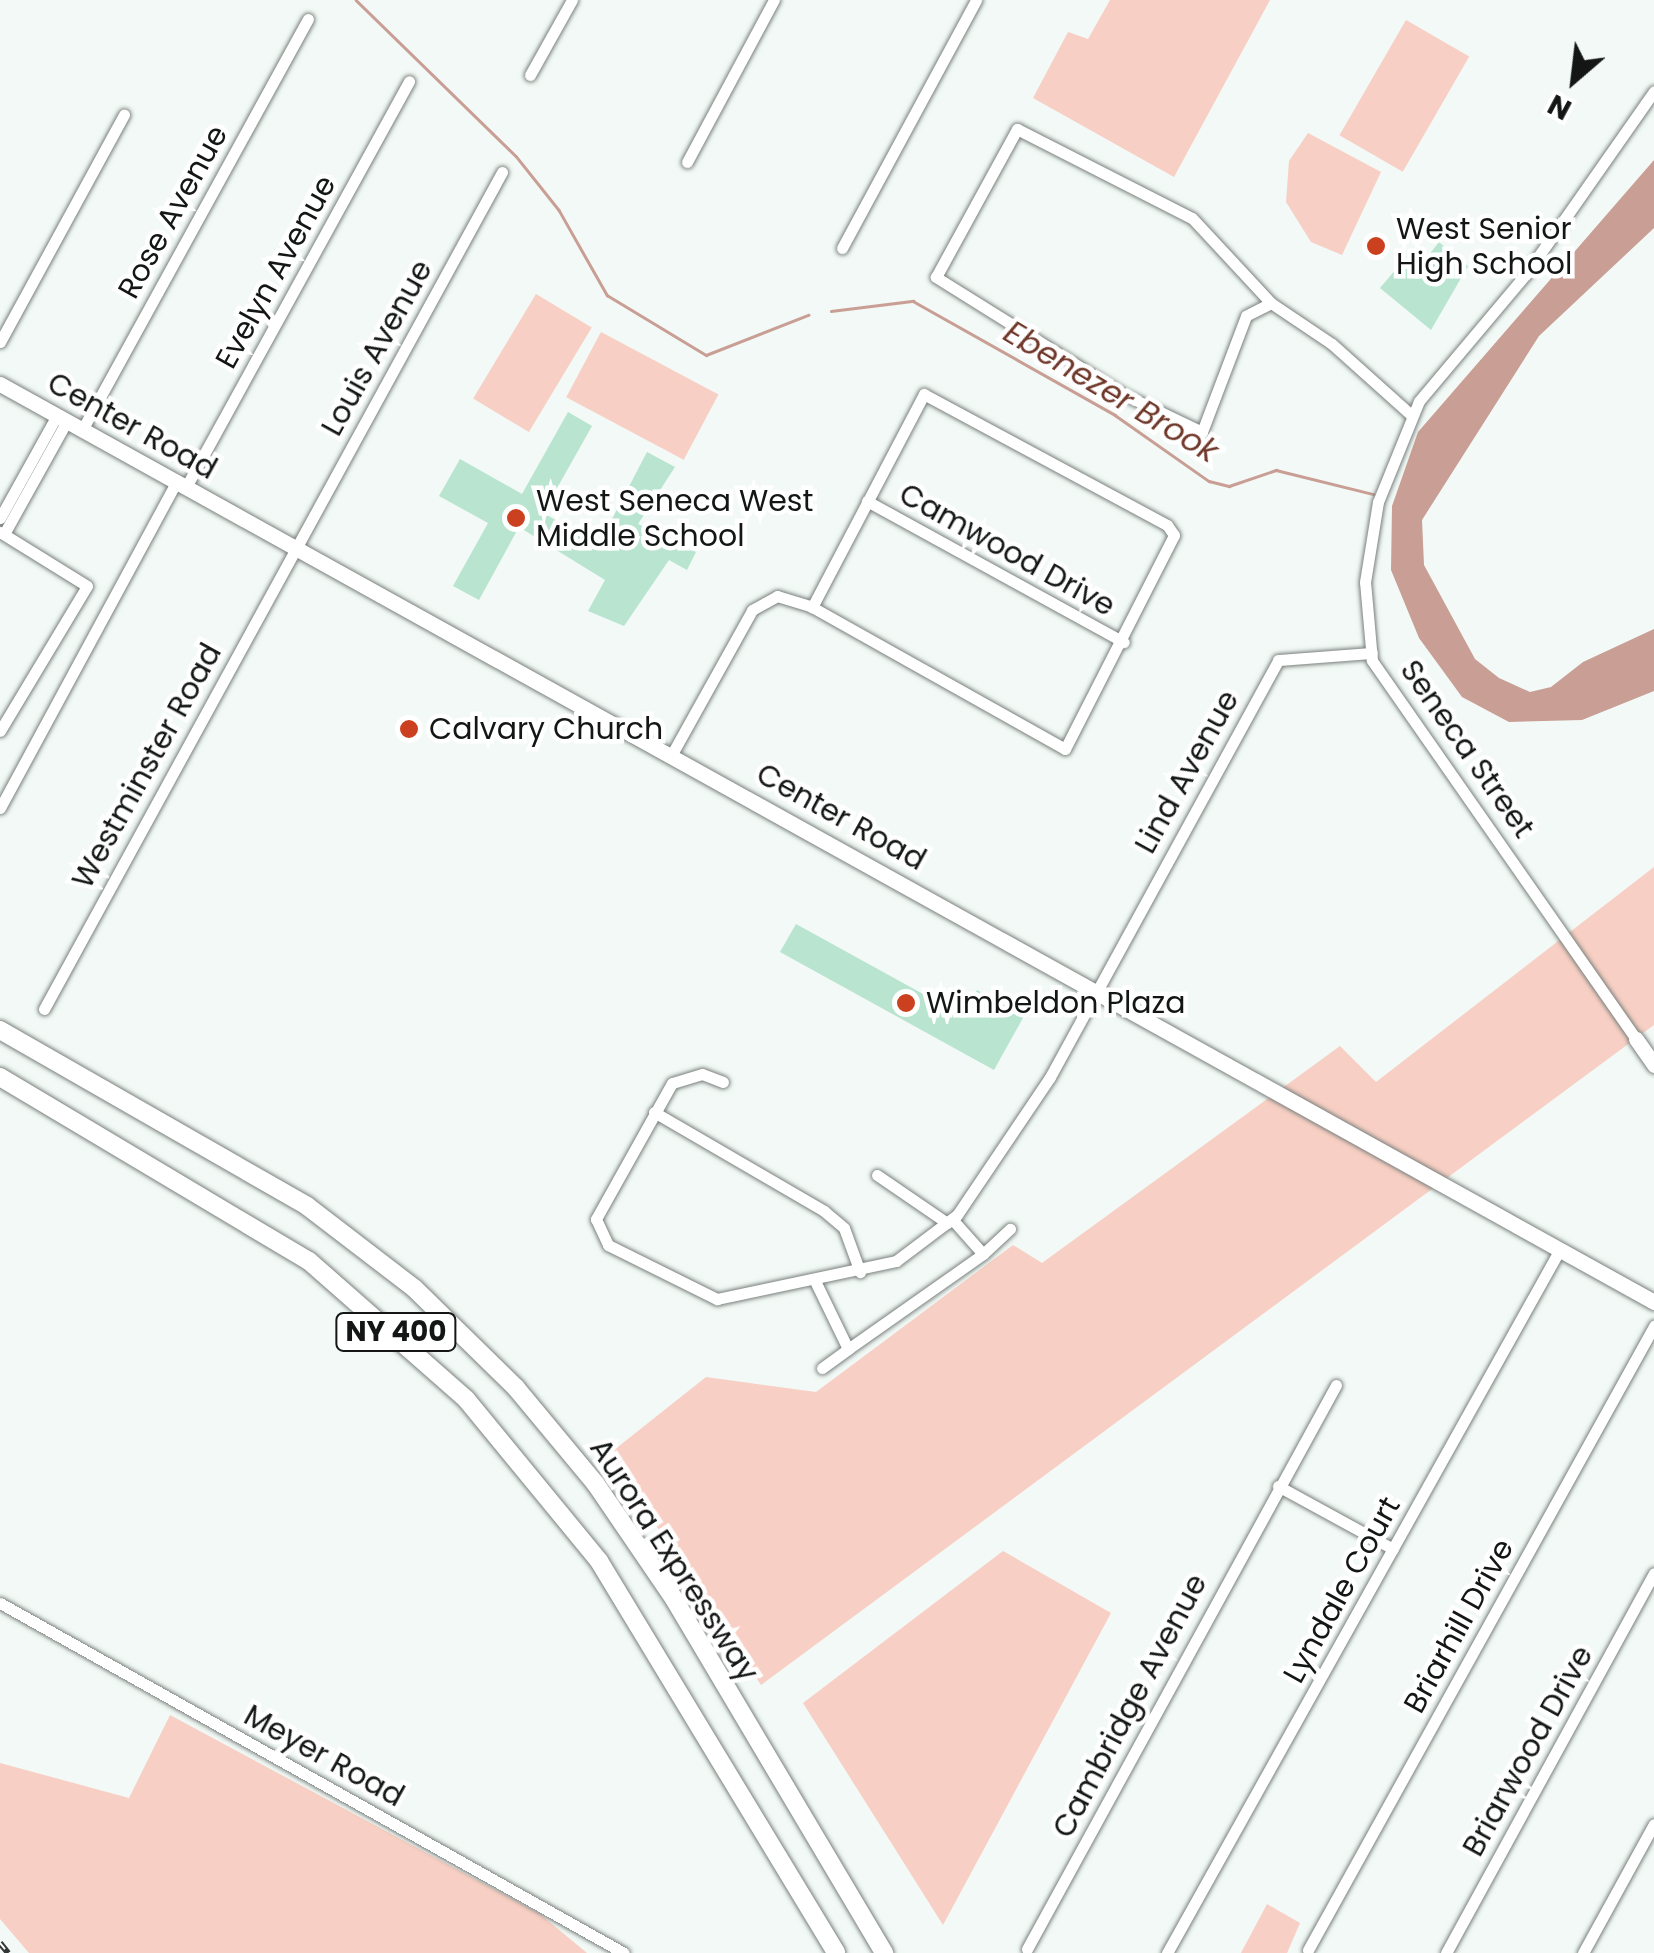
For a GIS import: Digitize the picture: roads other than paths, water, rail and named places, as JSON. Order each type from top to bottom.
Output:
[{"type":"highway","name":"Aurora Expressway","points":[[0,1030],[258,1174],[414,1288],[560,1438],[720,1676],[884,1953]]},
{"type":"highway","name":"NY 400","points":[[0,1077],[251,1221],[416,1350],[559,1504],[686,1702],[834,1953]]},
{"type":"main road","name":"Center Road","points":[[0,384],[1654,1302]]},
{"type":"main road","name":"Seneca Street","points":[[1636,1039],[1654,1065]]},
{"type":"street","points":[[530,76],[572,0]]},
{"type":"street","points":[[688,162],[774,0]]},
{"type":"street","points":[[842,248],[976,0]]},
{"type":"street","name":"Rose Avenue","points":[[69,422],[308,19]]},
{"type":"street","name":"Evelyn Avenue","points":[[0,808],[409,81]]},
{"type":"street","name":"Seneca Street","points":[[1636,1039],[1372,653],[1365,582],[1378,502],[1412,415],[1526,274],[1654,91]]},
{"type":"street","points":[[0,342],[124,116]]},
{"type":"street","points":[[1271,303],[1246,316],[1202,432],[1107,384],[936,277],[1017,129],[1192,218],[1271,303],[1332,344],[1412,415]]},
{"type":"street","name":"Louis Avenue","points":[[295,548],[502,172]]},
{"type":"street","points":[[672,754],[752,610],[777,596],[812,607],[1065,748],[1169,555],[1174,536],[1167,524],[924,394],[812,607]]},
{"type":"street","points":[[0,518],[69,422]]},
{"type":"street","points":[[0,731],[87,586],[2,533],[69,422]]},
{"type":"street","name":"Camwood Drive","points":[[867,501],[1124,642]]},
{"type":"street","name":"Westminster Road","points":[[44,1009],[295,548]]},
{"type":"street","name":"Lind Avenue","points":[[1094,990],[1278,660],[1372,653]]},
{"type":"street","points":[[723,1082],[686,1076],[654,1112],[596,1219],[608,1245],[717,1299],[816,1283],[896,1261],[950,1221],[1050,1078],[1094,990]]},
{"type":"street","points":[[654,1112],[824,1211],[844,1228],[860,1272]]},
{"type":"street","points":[[877,1176],[950,1221],[984,1254]]},
{"type":"street","points":[[822,1368],[984,1254],[1010,1229]]},
{"type":"street","name":"Lyndale Court","points":[[1168,1953],[1559,1251]]},
{"type":"street","points":[[816,1283],[848,1349]]},
{"type":"street","name":"Briarhill Drive","points":[[1308,1950],[1654,1326]]},
{"type":"street","name":"Cambridge Avenue","points":[[1027,1950],[1336,1385]]},
{"type":"street","points":[[1278,1486],[1394,1549]]},
{"type":"street","name":"Briarwood Drive","points":[[1446,1953],[1654,1573]]},
{"type":"street","name":"Meyer Road","points":[[0,1603],[624,1953]]},
{"type":"street","points":[[1582,1953],[1654,1824]]},
{"type":"waterway","name":"Ebenezer Brook","points":[[356,0],[516,156],[559,210],[607,295],[706,355],[808,315]]},
{"type":"waterway","name":"Ebenezer Brook","points":[[831,311],[913,301],[1115,415],[1209,481],[1229,486],[1276,470],[1373,494]]},
{"type":"railway","points":[[0,1943],[8,1953]]},
{"type":"place","name":"West Senior High School","points":[[1376,246]]},
{"type":"place","name":"West Seneca West Middle School","points":[[516,518]]},
{"type":"place","name":"Calvary Church","points":[[409,729]]},
{"type":"place","name":"Wimbeldon Plaza","points":[[906,1003]]}]
